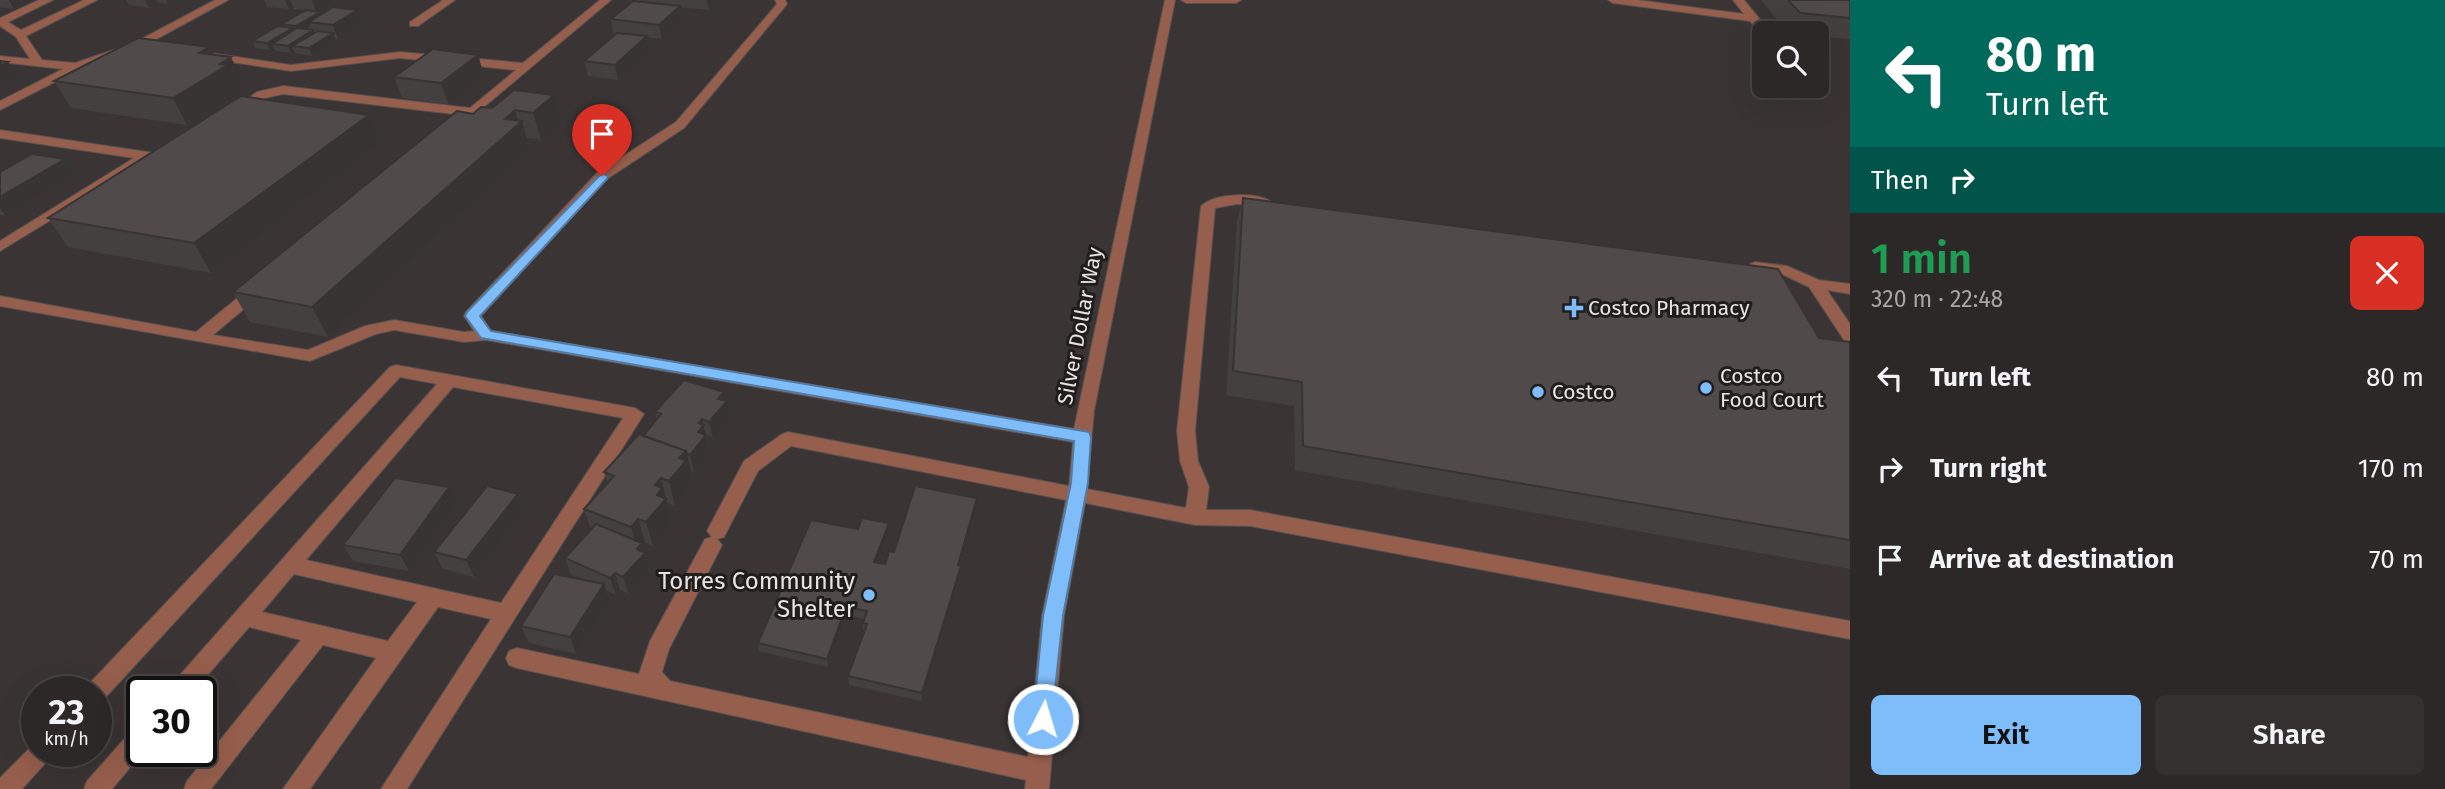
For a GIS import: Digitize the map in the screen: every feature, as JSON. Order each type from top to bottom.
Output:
[{"type":"street","points":[[38,63],[20,35],[1,21],[48,0]]},
{"type":"street","points":[[20,35],[92,0]]},
{"type":"street","points":[[0,106],[76,67],[138,45],[223,0]]},
{"type":"street","points":[[414,24],[450,0]]},
{"type":"street","points":[[441,138],[606,0]]},
{"type":"street","points":[[486,335],[472,316],[602,176],[680,125],[782,4],[780,0]]},
{"type":"street","name":"Silver Dollar Way","points":[[1037,780],[1053,616],[1077,495],[1093,370],[1170,0]]},
{"type":"street","points":[[1186,0],[1236,0]]},
{"type":"street","points":[[1613,0],[1753,18]]},
{"type":"street","points":[[1738,0],[1756,21]]},
{"type":"street","points":[[138,45],[163,49]]},
{"type":"street","points":[[198,55],[291,68],[400,55],[526,67]]},
{"type":"street","points":[[0,59],[76,67]]},
{"type":"street","points":[[228,116],[261,95],[283,90],[472,112]]},
{"type":"street","points":[[0,134],[163,158],[185,144]]},
{"type":"street","points":[[0,247],[146,156]]},
{"type":"street","points":[[1195,517],[1199,487],[1189,461],[1186,431],[1208,206],[1219,201],[1239,200],[1280,205]]},
{"type":"street","points":[[1733,264],[1787,271],[1815,284],[1850,289]]},
{"type":"street","points":[[199,338],[272,277]]},
{"type":"street","points":[[1815,284],[1850,336]]},
{"type":"street","points":[[0,301],[310,356],[371,330],[394,326],[464,337],[486,335],[1083,437]]},
{"type":"street","points":[[111,676],[396,371],[635,414],[393,789]]},
{"type":"street","points":[[193,676],[449,381]]},
{"type":"street","points":[[663,690],[650,675],[658,648],[751,466],[788,439],[1195,517],[1250,518],[1850,630]]},
{"type":"street","points":[[289,565],[506,612]]},
{"type":"street","points":[[295,789],[433,597]]},
{"type":"street","points":[[244,617],[393,652]]},
{"type":"street","points":[[196,789],[318,635]]},
{"type":"street","points":[[517,658],[663,690],[1037,780]]},
{"type":"street","points":[[96,789],[126,754]]},
{"type":"street","points":[[6,789],[26,767]]},
{"type":"building","points":[[1788,0],[1850,0],[1850,18],[1800,13]]},
{"type":"building","points":[[633,1],[680,6],[659,25],[611,19]]},
{"type":"building","points":[[333,7],[357,10],[333,25],[309,22]]},
{"type":"building","points":[[306,10],[320,12],[296,26],[281,24]]},
{"type":"building","points":[[278,26],[293,28],[267,43],[252,41]]},
{"type":"building","points":[[297,28],[313,30],[288,46],[272,44]]},
{"type":"building","points":[[318,31],[333,33],[309,48],[292,46]]},
{"type":"building","points":[[617,33],[647,36],[615,65],[584,61]]},
{"type":"building","points":[[138,38],[210,47],[199,53],[231,57],[220,64],[228,65],[173,98],[54,81]]},
{"type":"building","points":[[433,49],[478,55],[441,83],[394,77]]},
{"type":"building","points":[[514,90],[554,95],[533,113],[515,110],[505,119],[522,121],[312,307],[233,292],[457,111],[473,114],[481,107],[492,108]]},
{"type":"building","points":[[241,96],[369,115],[194,243],[48,218]]},
{"type":"building","points":[[32,154],[65,159],[0,197],[0,172]]},
{"type":"building","name":"Costco","points":[[1243,198],[1778,269],[1819,338],[1850,342],[1850,540],[1303,446],[1302,382],[1233,371]]},
{"type":"building","points":[[684,380],[724,392],[718,399],[727,401],[709,422],[702,419],[699,423],[704,425],[698,432],[706,435],[690,455],[686,451],[643,436],[661,414],[655,412]]},
{"type":"building","points":[[639,434],[686,451],[679,458],[686,461],[669,481],[661,478],[655,485],[662,488],[657,495],[666,499],[646,522],[638,519],[631,527],[584,509],[614,476],[604,472]]},
{"type":"building","points":[[395,478],[449,487],[400,555],[343,545]]},
{"type":"building","points":[[487,486],[518,494],[466,560],[434,552]]},
{"type":"building","name":"Torres Community Shelter","points":[[915,486],[977,498],[958,565],[961,566],[922,693],[848,676],[867,624],[863,623],[867,611],[846,607],[827,659],[758,643],[811,520],[858,529],[862,518],[889,523],[874,562],[885,564],[889,551],[894,552]]},
{"type":"building","points":[[596,524],[642,543],[637,549],[645,553],[623,577],[615,573],[610,578],[565,558]]},
{"type":"building","points":[[554,574],[604,584],[570,637],[521,626]]},
{"type":"place","name":"Costco Pharmacy","points":[[1574,308]]},
{"type":"place","name":"Costco Food Court","points":[[1706,388]]},
{"type":"place","name":"Costco","points":[[1538,392]]},
{"type":"place","name":"Torres Community Shelter","points":[[869,595]]},
{"type":"route","points":[[602,176],[472,316],[486,335],[1083,437],[1079,483],[1053,616],[1043,719]]}]
